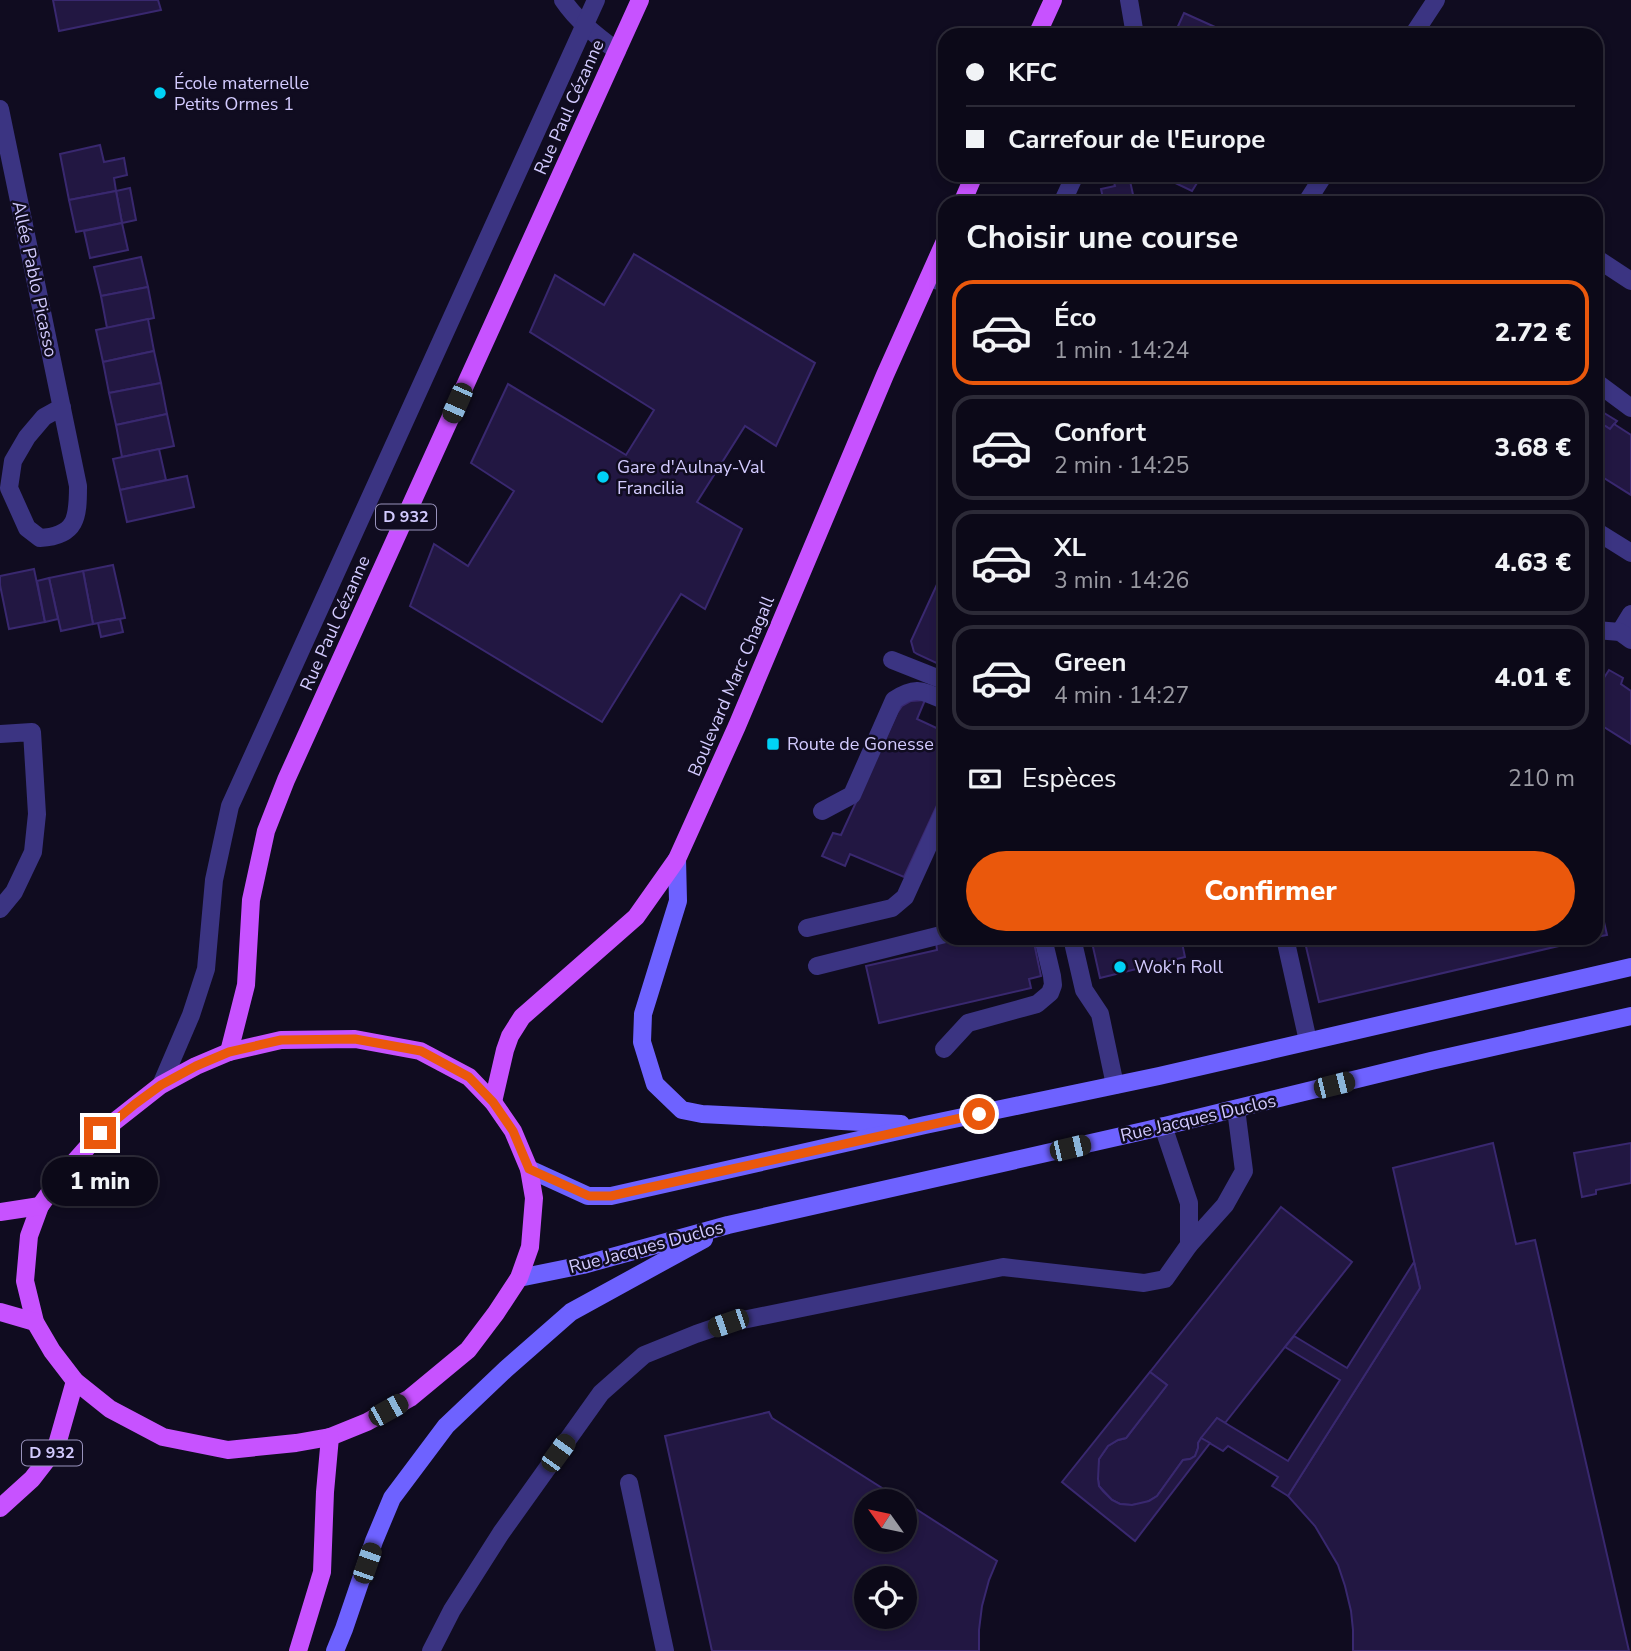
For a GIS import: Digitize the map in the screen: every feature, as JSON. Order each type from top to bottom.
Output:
[{"type":"main road","name":"Rue Paul Cézanne","points":[[229,1052],[246,985],[251,900],[266,831],[286,780],[640,0]]},
{"type":"main road","points":[[1040,28],[1053,0]]},
{"type":"main road","name":"Boulevard Marc Chagall","points":[[493,1102],[505,1050],[522,1017],[636,917],[677,859],[740,720],[885,375],[937,280]]},
{"type":"main road","points":[[677,859],[678,901],[643,1014],[642,1042],[655,1084],[682,1111],[702,1115],[925,1125]]},
{"type":"main road","points":[[529,1169],[589,1196],[611,1196],[1631,968]]},
{"type":"main road","name":"Rue Jacques Duclos","points":[[519,1278],[583,1265],[728,1225],[1631,1016]]},
{"type":"main road","points":[[355,1039],[421,1051],[469,1077],[493,1102],[513,1131],[529,1169],[534,1198],[530,1247],[519,1278],[496,1313],[468,1350],[410,1398],[368,1422],[330,1437],[228,1450],[163,1437],[110,1409],[75,1381],[35,1322],[26,1282],[29,1236],[40,1206],[61,1177],[100,1133],[135,1104],[161,1085],[229,1052],[281,1040],[355,1039]]},
{"type":"main road","points":[[0,1212],[40,1206]]},
{"type":"main road","points":[[335,1651],[374,1541],[393,1498],[446,1426],[571,1312],[728,1225]]},
{"type":"main road","points":[[0,1312],[35,1322]]},
{"type":"main road","name":"D 932","points":[[0,1507],[32,1479],[56,1448],[75,1381]]},
{"type":"main road","points":[[298,1651],[322,1572],[330,1437]]},
{"type":"street","points":[[563,0],[585,26],[617,51]]},
{"type":"street","points":[[161,1085],[191,1015],[206,969],[214,880],[230,806],[596,0]]},
{"type":"street","points":[[1129,0],[1134,28]]},
{"type":"street","points":[[1418,28],[1436,0]]},
{"type":"street","name":"Allée Pablo Picasso","points":[[0,109],[62,407],[78,486],[78,509],[71,527],[52,538],[40,538],[27,528],[9,488],[13,461],[27,437],[44,417],[62,407]]},
{"type":"street","points":[[1603,263],[1631,281]]},
{"type":"street","points":[[1603,387],[1631,408]]},
{"type":"street","points":[[1603,535],[1631,553]]},
{"type":"street","points":[[1603,631],[1625,636],[1631,614]]},
{"type":"street","points":[[892,660],[938,678]]},
{"type":"street","points":[[822,811],[852,795],[894,700],[905,693],[919,690],[938,698]]},
{"type":"street","points":[[0,734],[32,732],[37,814],[33,852],[14,892],[0,909]]},
{"type":"street","points":[[807,928],[892,908],[905,897],[938,824]]},
{"type":"street","points":[[817,966],[938,936]]},
{"type":"street","points":[[944,1049],[968,1023],[1037,1004],[1049,993],[1053,985],[1045,945]]},
{"type":"street","points":[[1074,945],[1084,990],[1100,1014],[1115,1085]]},
{"type":"street","points":[[1287,945],[1308,1041]]},
{"type":"street","points":[[431,1651],[452,1610],[501,1532],[601,1393],[644,1355],[728,1323],[1003,1266],[1144,1283],[1165,1279],[1189,1245],[1225,1205],[1244,1171],[1236,1109]]},
{"type":"street","points":[[1163,1126],[1189,1203],[1189,1245]]},
{"type":"street","points":[[629,1483],[665,1651]]},
{"type":"building","points":[[53,0],[158,0],[161,10],[59,31]]},
{"type":"building","points":[[1184,13],[1217,28],[1177,28]]},
{"type":"building","points":[[100,145],[104,162],[124,158],[127,175],[114,178],[116,191],[69,200],[60,154]]},
{"type":"building","points":[[1114,182],[1130,182],[1133,196],[1102,196],[1101,189],[1115,186]]},
{"type":"building","points":[[1173,182],[1198,182],[1192,191]]},
{"type":"building","points":[[130,188],[136,220],[122,223],[116,191]]},
{"type":"building","points":[[116,191],[122,223],[76,232],[69,200]]},
{"type":"building","points":[[122,223],[128,250],[90,258],[84,231]]},
{"type":"building","name":"Gare d'Aulnay-Val Francilia","points":[[634,254],[815,363],[776,446],[745,426],[697,502],[742,529],[705,609],[681,594],[602,722],[410,606],[434,544],[468,566],[514,491],[471,463],[508,384],[626,455],[654,410],[530,332],[555,275],[604,305]]},
{"type":"building","points":[[141,257],[148,287],[101,296],[94,267]]},
{"type":"building","points":[[148,287],[154,318],[107,328],[101,296]]},
{"type":"building","points":[[148,319],[154,351],[103,362],[96,330]]},
{"type":"building","points":[[154,351],[161,383],[109,393],[103,362]]},
{"type":"building","points":[[161,383],[167,414],[116,425],[109,393]]},
{"type":"building","points":[[1603,412],[1617,421],[1610,429],[1603,424]]},
{"type":"building","points":[[167,414],[174,446],[122,457],[116,425]]},
{"type":"building","points":[[1603,424],[1610,429],[1614,424],[1631,435],[1631,495],[1603,477]]},
{"type":"building","points":[[159,449],[166,480],[120,490],[113,459]]},
{"type":"building","points":[[187,476],[194,507],[127,522],[120,490]]},
{"type":"building","points":[[113,565],[125,618],[93,624],[83,571]]},
{"type":"building","points":[[34,569],[45,622],[9,629],[0,576]]},
{"type":"building","points":[[83,571],[93,624],[61,631],[49,578]]},
{"type":"building","points":[[49,578],[58,619],[45,622],[37,581]]},
{"type":"building","points":[[938,582],[938,664],[914,652],[911,641]]},
{"type":"building","points":[[120,619],[123,632],[101,637],[98,623]]},
{"type":"building","points":[[1609,670],[1623,678],[1621,684],[1631,691],[1631,744],[1603,726],[1603,679]]},
{"type":"building","points":[[925,700],[917,719],[938,729],[938,803],[904,877],[850,854],[845,866],[822,856],[833,833],[841,835],[897,713],[911,701]]},
{"type":"building","points":[[1603,918],[1607,935],[1603,936]]},
{"type":"building","points":[[936,942],[938,945],[1034,945],[1041,976],[1029,979],[1031,988],[879,1023],[866,966],[937,950]]},
{"type":"building","name":"Wok'n Roll","points":[[1093,945],[1182,945],[1185,957],[1100,978]]},
{"type":"building","points":[[1306,945],[1563,945],[1319,1002]]},
{"type":"building","points":[[1493,1143],[1516,1244],[1535,1240],[1629,1651],[1353,1651],[1351,1611],[1338,1565],[1315,1526],[1288,1496],[1420,1288],[1393,1168]]},
{"type":"building","points":[[1631,1143],[1631,1183],[1596,1190],[1596,1194],[1582,1197],[1574,1153]]},
{"type":"building","points":[[1281,1207],[1352,1262],[1225,1423],[1217,1418],[1198,1443],[1195,1456],[1183,1460],[1157,1496],[1145,1503],[1132,1505],[1112,1500],[1099,1486],[1099,1459],[1108,1446],[1126,1438],[1167,1385],[1150,1372]]},
{"type":"building","points":[[1414,1262],[1420,1288],[1288,1496],[1272,1486],[1278,1477],[1228,1446],[1223,1451],[1201,1438],[1217,1418],[1288,1461],[1340,1380],[1285,1347],[1294,1336],[1347,1368]]},
{"type":"building","points":[[1150,1372],[1167,1385],[1126,1438],[1108,1446],[1099,1459],[1098,1479],[1103,1491],[1120,1504],[1132,1505],[1149,1501],[1157,1496],[1183,1460],[1195,1456],[1201,1438],[1210,1443],[1135,1541],[1062,1482]]},
{"type":"building","points":[[769,1412],[772,1418],[884,1489],[854,1489],[854,1552],[917,1552],[917,1510],[997,1561],[982,1606],[979,1651],[712,1651],[665,1436]]},
{"type":"place","name":"École maternelle Petits Ormes 1","points":[[160,93]]},
{"type":"place","name":"Gare d'Aulnay-Val Francilia","points":[[603,477]]},
{"type":"place","name":"Route de Gonesse","points":[[773,744]]},
{"type":"place","name":"Wok'n Roll","points":[[1120,967]]},
{"type":"route","points":[[100,1133],[161,1085],[196,1066],[229,1052],[281,1040],[355,1039],[421,1051],[469,1077],[493,1102],[513,1131],[529,1169],[589,1196],[611,1196],[979,1114]]}]
